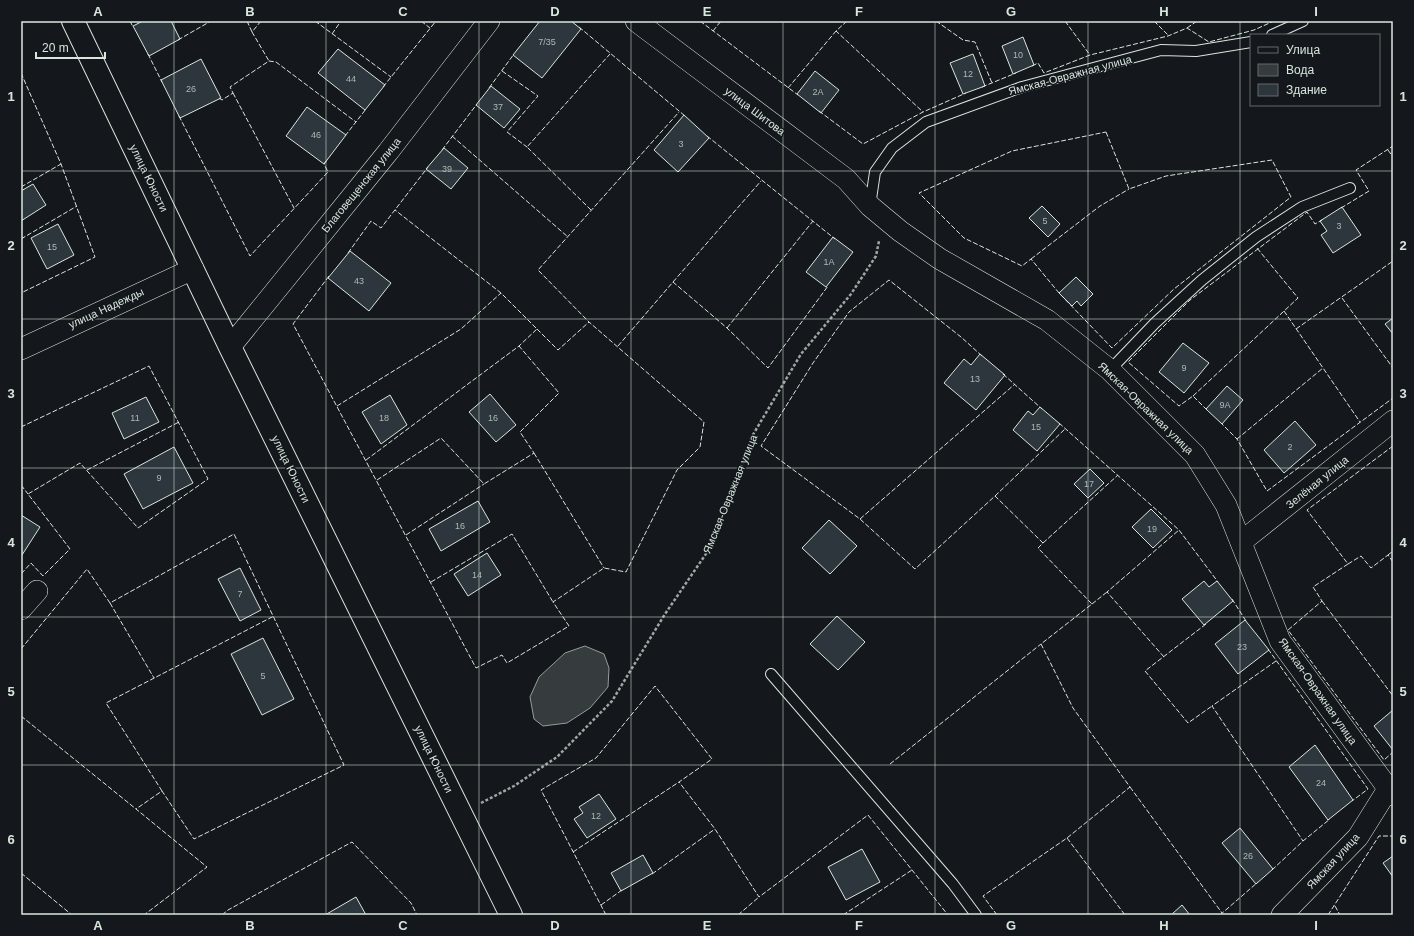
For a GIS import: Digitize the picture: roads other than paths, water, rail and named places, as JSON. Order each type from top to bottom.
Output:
[{"type":"street","name":"улица Юности","points":[[73,21],[230,347],[511,915]]},
{"type":"street","name":"Благовещенская улица","points":[[230,347],[388,152],[489,21]]},
{"type":"street","name":"улица Шитова","points":[[636,21],[846,179],[870,206]]},
{"type":"street","name":"Ямская-Овражная улица","points":[[870,206],[900,231],[940,259],[1047,320],[1110,370],[1195,455],[1226,505],[1280,641],[1391,790]]},
{"type":"street","name":"улица Надежды","points":[[21,349],[192,269]]},
{"type":"street","name":"Зелёная улица","points":[[1241,542],[1393,421]]},
{"type":"street","points":[[21,609],[37,591]]},
{"type":"street","name":"Ямская улица","points":[[1282,915],[1358,837],[1391,790]]},
{"type":"lane","points":[[1274,34],[1303,21]]},
{"type":"lane","name":"Ямская-Овражная улица","points":[[870,206],[876,172],[892,148],[926,122],[1022,87],[1161,50],[1196,51],[1250,42]]},
{"type":"lane","points":[[1110,370],[1155,323],[1202,280],[1256,237],[1302,207],[1350,188]]},
{"type":"lane","points":[[771,674],[953,884],[976,915]]},
{"type":"water","points":[[585,646],[604,654],[609,668],[608,687],[590,708],[567,723],[543,726],[534,719],[530,697],[539,677],[565,653]]}]
